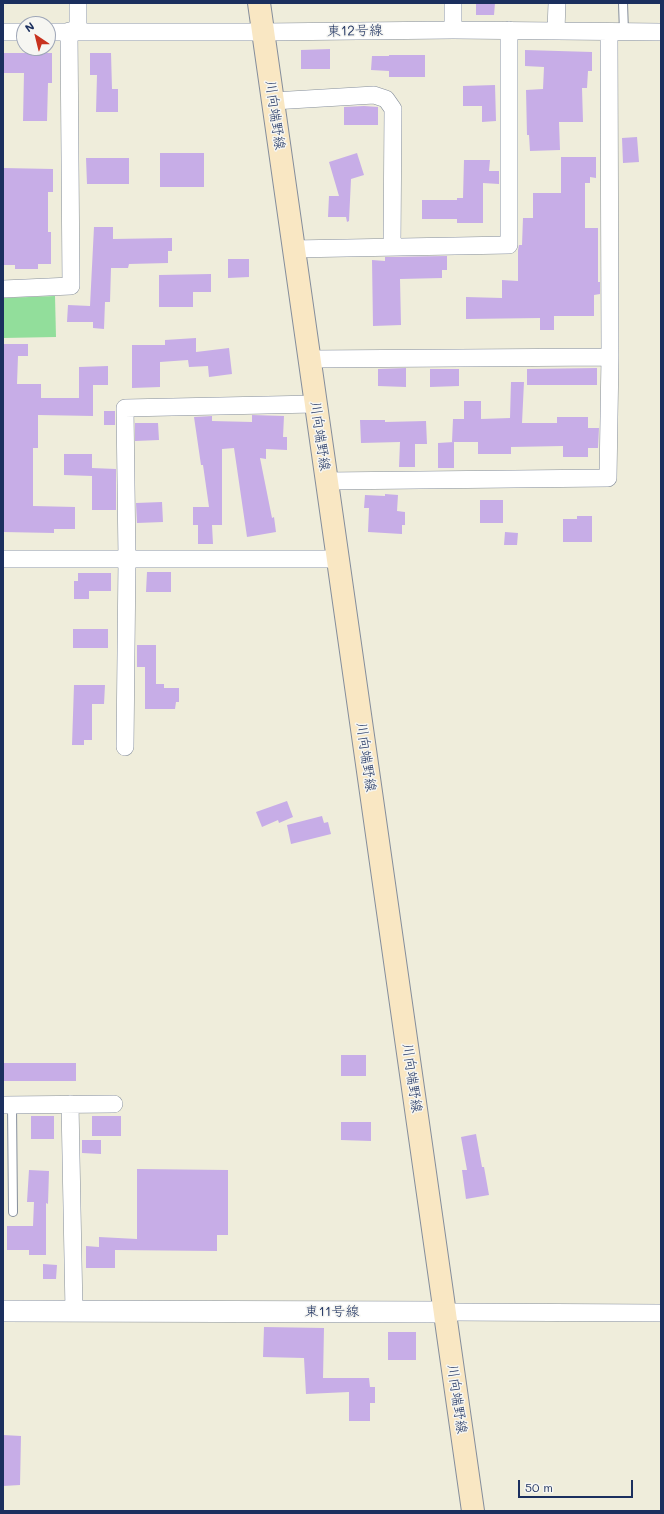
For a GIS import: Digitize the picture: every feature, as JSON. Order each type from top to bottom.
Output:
[{"type":"main road","name":"川向端野線","points":[[259,3],[337,559],[474,1511]]},
{"type":"street","points":[[3,289],[71,286],[73,32],[78,3]]},
{"type":"street","points":[[453,3],[453,30]]},
{"type":"street","points":[[556,30],[557,3]]},
{"type":"street","name":"東12号線","points":[[56,32],[453,30],[661,32]]},
{"type":"street","points":[[293,249],[509,245],[509,30]]},
{"type":"street","points":[[3,32],[16,32]]},
{"type":"street","points":[[326,481],[608,478],[616,32]]},
{"type":"street","points":[[273,101],[374,95],[386,99],[393,109],[392,247]]},
{"type":"street","points":[[309,359],[610,356]]},
{"type":"street","points":[[125,747],[127,559],[126,408],[315,404]]},
{"type":"street","points":[[3,559],[337,559]]},
{"type":"street","points":[[70,1104],[74,1311]]},
{"type":"street","points":[[8,1105],[114,1104]]},
{"type":"street","name":"東11号線","points":[[3,1311],[661,1313]]},
{"type":"lane","points":[[616,32],[623,3]]},
{"type":"lane","points":[[8,1105],[13,1212]]},
{"type":"green space","points":[[55,296],[56,337],[3,338],[3,298]]},
{"type":"building","points":[[476,3],[495,3],[494,15],[476,15]]},
{"type":"building","points":[[330,49],[330,69],[301,69],[301,50]]},
{"type":"building","points":[[525,50],[592,52],[592,71],[588,71],[587,88],[582,88],[583,122],[559,122],[560,150],[530,151],[529,135],[527,135],[526,90],[543,89],[544,67],[525,66]]},
{"type":"building","points":[[3,53],[16,53],[16,56],[52,56],[52,83],[48,83],[47,121],[23,121],[24,73],[3,73]]},
{"type":"building","points":[[90,53],[111,53],[112,89],[118,89],[118,112],[96,112],[97,75],[90,75]]},
{"type":"building","points":[[425,55],[425,77],[389,77],[389,71],[371,70],[372,56]]},
{"type":"building","points":[[495,85],[496,121],[482,122],[482,106],[463,106],[463,86]]},
{"type":"building","points":[[344,107],[378,107],[378,125],[344,125]]},
{"type":"building","points":[[637,137],[639,162],[623,163],[622,138]]},
{"type":"building","points":[[160,153],[204,153],[204,187],[160,187]]},
{"type":"building","points":[[357,153],[364,175],[351,179],[349,221],[347,222],[346,217],[328,217],[329,196],[339,196],[329,162]]},
{"type":"building","points":[[561,157],[596,157],[596,178],[590,177],[590,183],[585,183],[585,228],[598,228],[598,282],[600,282],[600,294],[594,295],[594,316],[554,316],[554,330],[540,330],[540,318],[466,319],[466,297],[502,298],[502,280],[518,281],[518,250],[519,245],[522,245],[523,218],[533,218],[533,193],[561,193]]},
{"type":"building","points":[[86,158],[129,158],[129,184],[87,184]]},
{"type":"building","points":[[464,160],[490,160],[489,171],[499,171],[499,184],[483,183],[483,223],[457,223],[457,219],[422,219],[422,200],[457,200],[457,198],[463,198]]},
{"type":"building","points":[[3,168],[53,169],[53,192],[48,192],[48,232],[51,232],[51,264],[38,264],[38,269],[15,269],[15,265],[3,265]]},
{"type":"building","points":[[94,227],[113,227],[113,239],[172,238],[172,251],[168,251],[168,263],[129,264],[128,268],[111,268],[110,302],[105,302],[104,329],[93,328],[93,322],[67,322],[68,305],[90,306]]},
{"type":"building","points":[[447,256],[447,270],[442,270],[442,278],[400,279],[401,325],[373,326],[372,260],[385,261],[385,257]]},
{"type":"building","points":[[228,259],[249,259],[249,277],[228,278]]},
{"type":"building","points":[[211,274],[211,292],[193,292],[193,307],[159,307],[159,275]]},
{"type":"building","points":[[196,338],[196,352],[229,348],[232,374],[209,377],[208,366],[189,367],[188,360],[160,362],[160,387],[132,388],[132,345],[165,345],[165,340]]},
{"type":"building","points":[[3,344],[28,344],[28,356],[18,356],[17,384],[41,384],[41,398],[79,398],[79,367],[108,366],[108,385],[93,385],[93,416],[38,415],[38,448],[33,448],[33,506],[75,507],[75,529],[54,529],[54,533],[3,532]]},
{"type":"building","points":[[406,368],[406,387],[378,386],[378,369]]},
{"type":"building","points":[[597,368],[597,385],[527,385],[527,369]]},
{"type":"building","points":[[430,369],[459,369],[459,386],[430,387]]},
{"type":"building","points":[[511,382],[524,382],[522,423],[557,423],[557,417],[588,417],[588,428],[599,428],[598,448],[588,448],[588,457],[563,457],[563,446],[511,447],[511,454],[478,454],[478,442],[452,442],[453,419],[464,419],[464,401],[481,401],[481,419],[510,418]]},
{"type":"building","points":[[104,411],[115,411],[115,425],[104,425]]},
{"type":"building","points":[[252,415],[284,416],[283,437],[287,437],[287,450],[266,449],[266,459],[260,458],[272,518],[274,517],[276,532],[247,537],[234,448],[222,449],[222,525],[212,525],[213,544],[198,544],[198,525],[193,525],[193,507],[209,507],[194,417],[212,416],[212,421],[252,422]]},
{"type":"building","points":[[360,420],[385,420],[385,422],[426,421],[427,444],[415,444],[415,467],[399,467],[400,442],[361,443]]},
{"type":"building","points":[[135,423],[158,423],[159,440],[135,441]]},
{"type":"building","points":[[454,442],[454,468],[438,468],[438,443]]},
{"type":"building","points":[[64,454],[92,454],[92,476],[64,475]]},
{"type":"building","points":[[92,468],[116,469],[116,510],[92,510]]},
{"type":"building","points":[[385,494],[398,495],[397,511],[405,512],[405,525],[402,525],[402,534],[368,532],[369,508],[364,508],[365,495],[385,496]]},
{"type":"building","points":[[480,500],[503,500],[503,523],[480,523]]},
{"type":"building","points":[[162,502],[163,522],[137,523],[136,503]]},
{"type":"building","points":[[577,516],[592,516],[592,542],[563,542],[563,519],[577,519]]},
{"type":"building","points":[[505,532],[518,533],[517,545],[504,545]]},
{"type":"building","points":[[147,572],[171,572],[171,592],[146,592]]},
{"type":"building","points":[[78,573],[111,573],[111,591],[89,591],[89,599],[74,599],[74,581],[78,581]]},
{"type":"building","points":[[73,629],[108,629],[108,648],[73,648]]},
{"type":"building","points":[[137,645],[156,645],[156,684],[164,684],[164,688],[179,688],[179,702],[176,702],[175,709],[145,709],[145,667],[137,667]]},
{"type":"building","points":[[74,685],[105,685],[104,704],[92,704],[92,740],[84,740],[84,745],[72,745]]},
{"type":"building","points":[[287,801],[293,817],[279,823],[278,820],[262,827],[256,812]]},
{"type":"building","points":[[322,816],[324,823],[328,822],[331,834],[291,844],[287,825]]},
{"type":"building","points":[[341,1055],[366,1055],[366,1076],[341,1076]]},
{"type":"building","points":[[3,1063],[76,1063],[76,1081],[3,1081]]},
{"type":"building","points":[[31,1116],[54,1116],[54,1139],[31,1139]]},
{"type":"building","points":[[92,1116],[121,1116],[121,1136],[92,1136]]},
{"type":"building","points":[[341,1122],[371,1122],[371,1141],[341,1140]]},
{"type":"building","points":[[476,1134],[489,1195],[466,1199],[462,1170],[467,1170],[461,1137]]},
{"type":"building","points":[[82,1140],[101,1140],[101,1154],[82,1153]]},
{"type":"building","points":[[137,1169],[228,1170],[228,1235],[217,1235],[217,1251],[115,1250],[115,1268],[86,1268],[86,1246],[99,1247],[99,1237],[137,1239]]},
{"type":"building","points":[[29,1170],[49,1171],[48,1204],[46,1203],[46,1255],[29,1255],[29,1250],[7,1250],[7,1226],[33,1226],[34,1202],[27,1202]]},
{"type":"building","points":[[43,1264],[57,1265],[56,1279],[43,1279]]},
{"type":"building","points":[[264,1327],[324,1328],[323,1378],[369,1378],[370,1387],[375,1387],[375,1403],[370,1403],[370,1421],[349,1421],[349,1392],[306,1394],[304,1358],[263,1357]]},
{"type":"building","points":[[388,1332],[416,1332],[416,1360],[388,1360]]},
{"type":"building","points":[[3,1435],[21,1436],[20,1485],[3,1486]]}]
